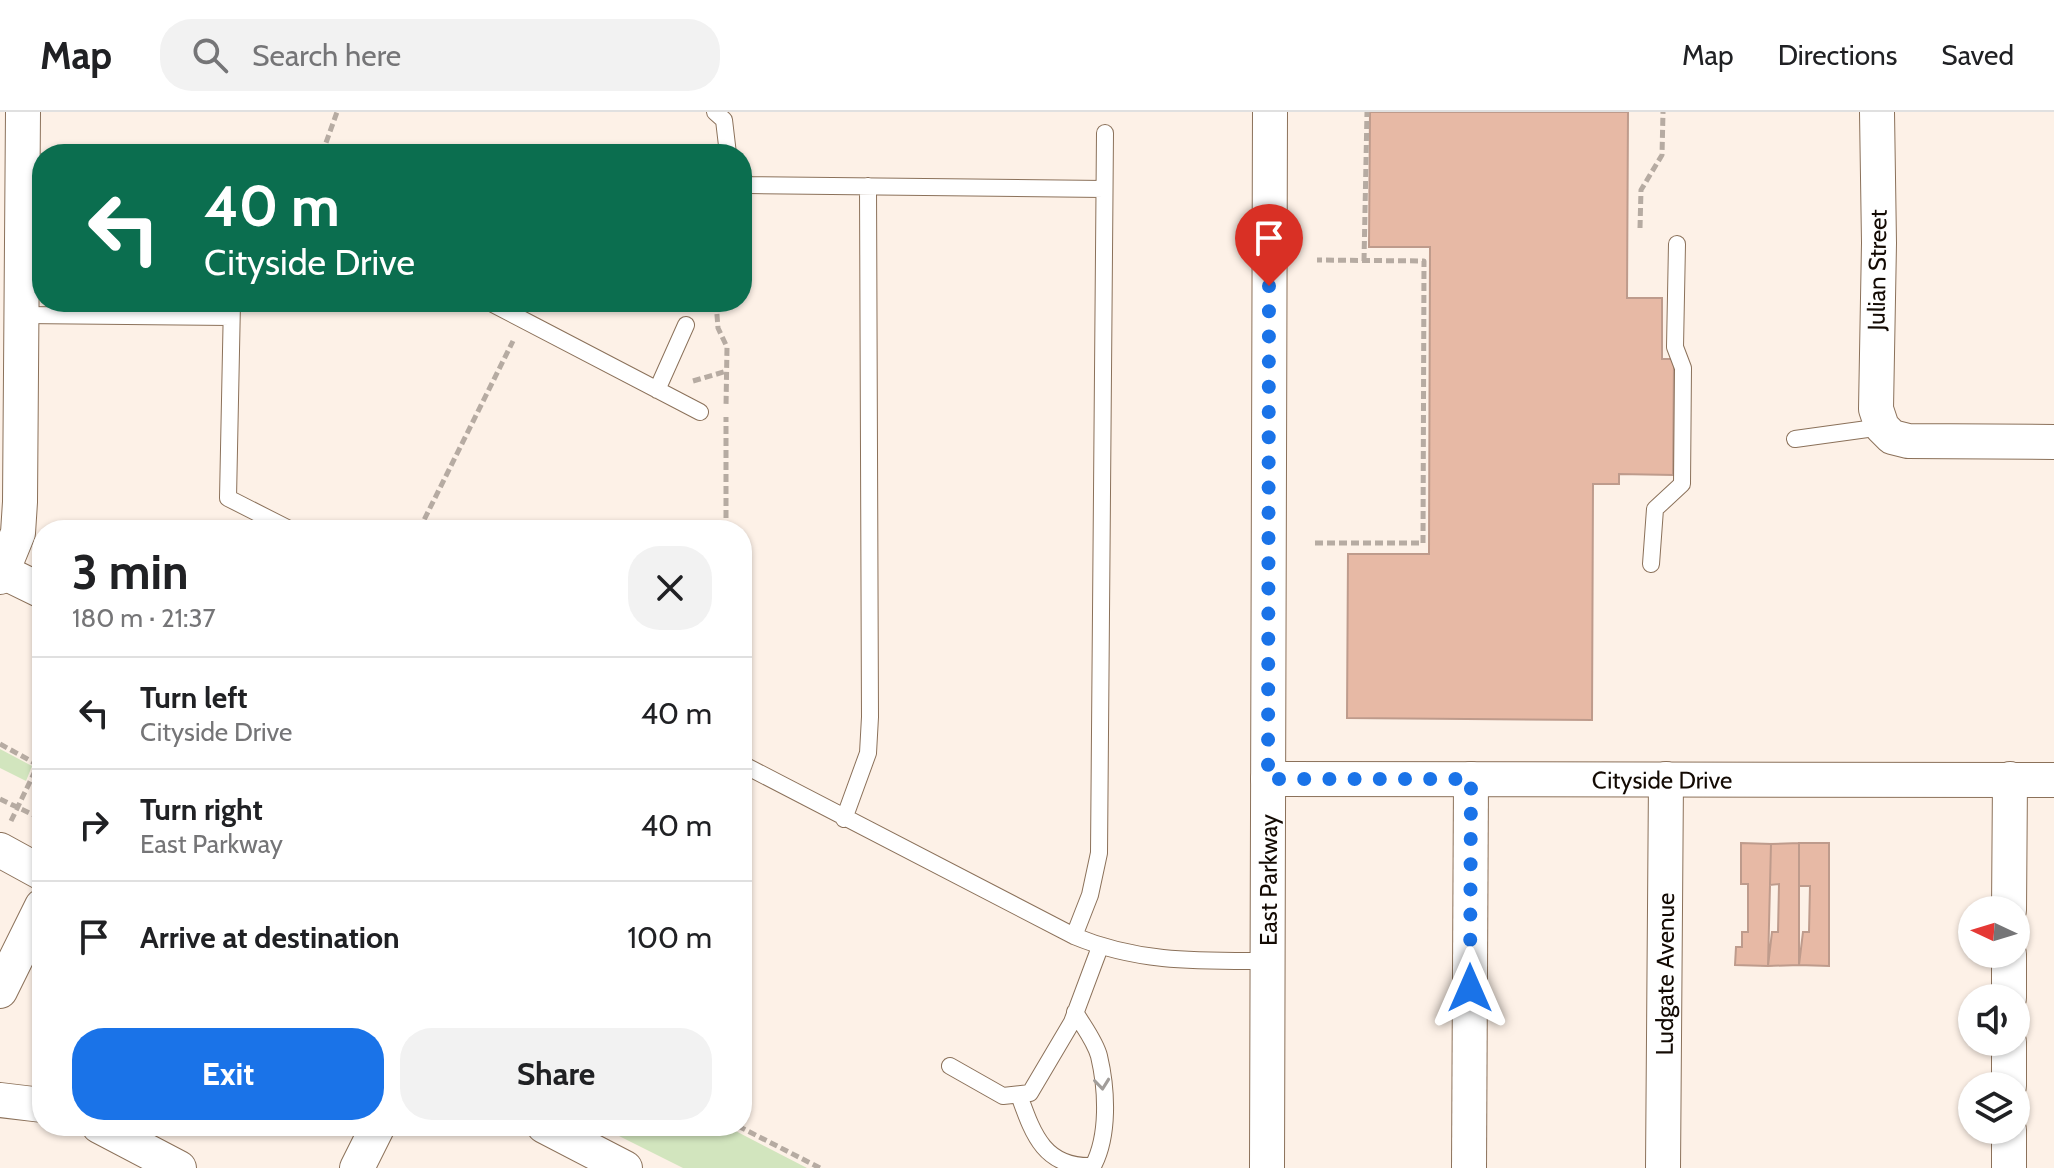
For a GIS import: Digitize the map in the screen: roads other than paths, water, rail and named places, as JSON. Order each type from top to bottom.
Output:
[{"type":"street","name":"East Parkway","points":[[1267,1168],[1270,112]]},
{"type":"street","name":"Julian Street","points":[[1877,112],[1879,243],[1875,391],[1882,427]]},
{"type":"street","points":[[15,124],[22,315],[19,518],[18,533],[2,574],[32,587]]},
{"type":"street","points":[[1882,427],[1892,437],[1908,441],[2054,442]]},
{"type":"street","name":"Cityside Drive","points":[[1268,779],[2054,780]]},
{"type":"street","points":[[1469,1168],[1471,779]]},
{"type":"street","name":"Ludgate Avenue","points":[[1663,1168],[1666,779]]},
{"type":"street","points":[[2009,896],[2010,779]]},
{"type":"street","points":[[5,836],[32,863]]},
{"type":"street","points":[[0,991],[32,926]]},
{"type":"street","points":[[0,1100],[32,1104]]},
{"type":"street","points":[[118,1136],[179,1168]]},
{"type":"street","points":[[357,1168],[373,1136]]},
{"type":"street","points":[[563,1136],[625,1168]]},
{"type":"street","points":[[2009,1144],[2009,1168]]},
{"type":"lane","points":[[715,112],[724,120],[727,144]]},
{"type":"lane","points":[[1074,936],[1090,895],[1099,853],[1105,133]]},
{"type":"lane","points":[[752,185],[1104,189]]},
{"type":"lane","points":[[844,819],[868,753],[870,717],[868,186]]},
{"type":"lane","points":[[1651,564],[1655,509],[1682,484],[1683,368],[1675,347],[1677,244]]},
{"type":"lane","points":[[22,315],[148,312]]},
{"type":"lane","points":[[232,312],[228,498],[271,520]]},
{"type":"lane","points":[[508,312],[700,412]]},
{"type":"lane","points":[[657,390],[686,325]]},
{"type":"lane","points":[[1795,439],[1882,427]]},
{"type":"lane","points":[[752,769],[1100,947],[1170,961],[1267,961]]},
{"type":"lane","points":[[950,1066],[1003,1096],[1030,1093],[1075,1012],[1100,947]]},
{"type":"lane","points":[[1019,1095],[1029,1124],[1045,1151],[1071,1168],[1093,1166],[1103,1147],[1104,1089],[1098,1054],[1075,1012]]}]
